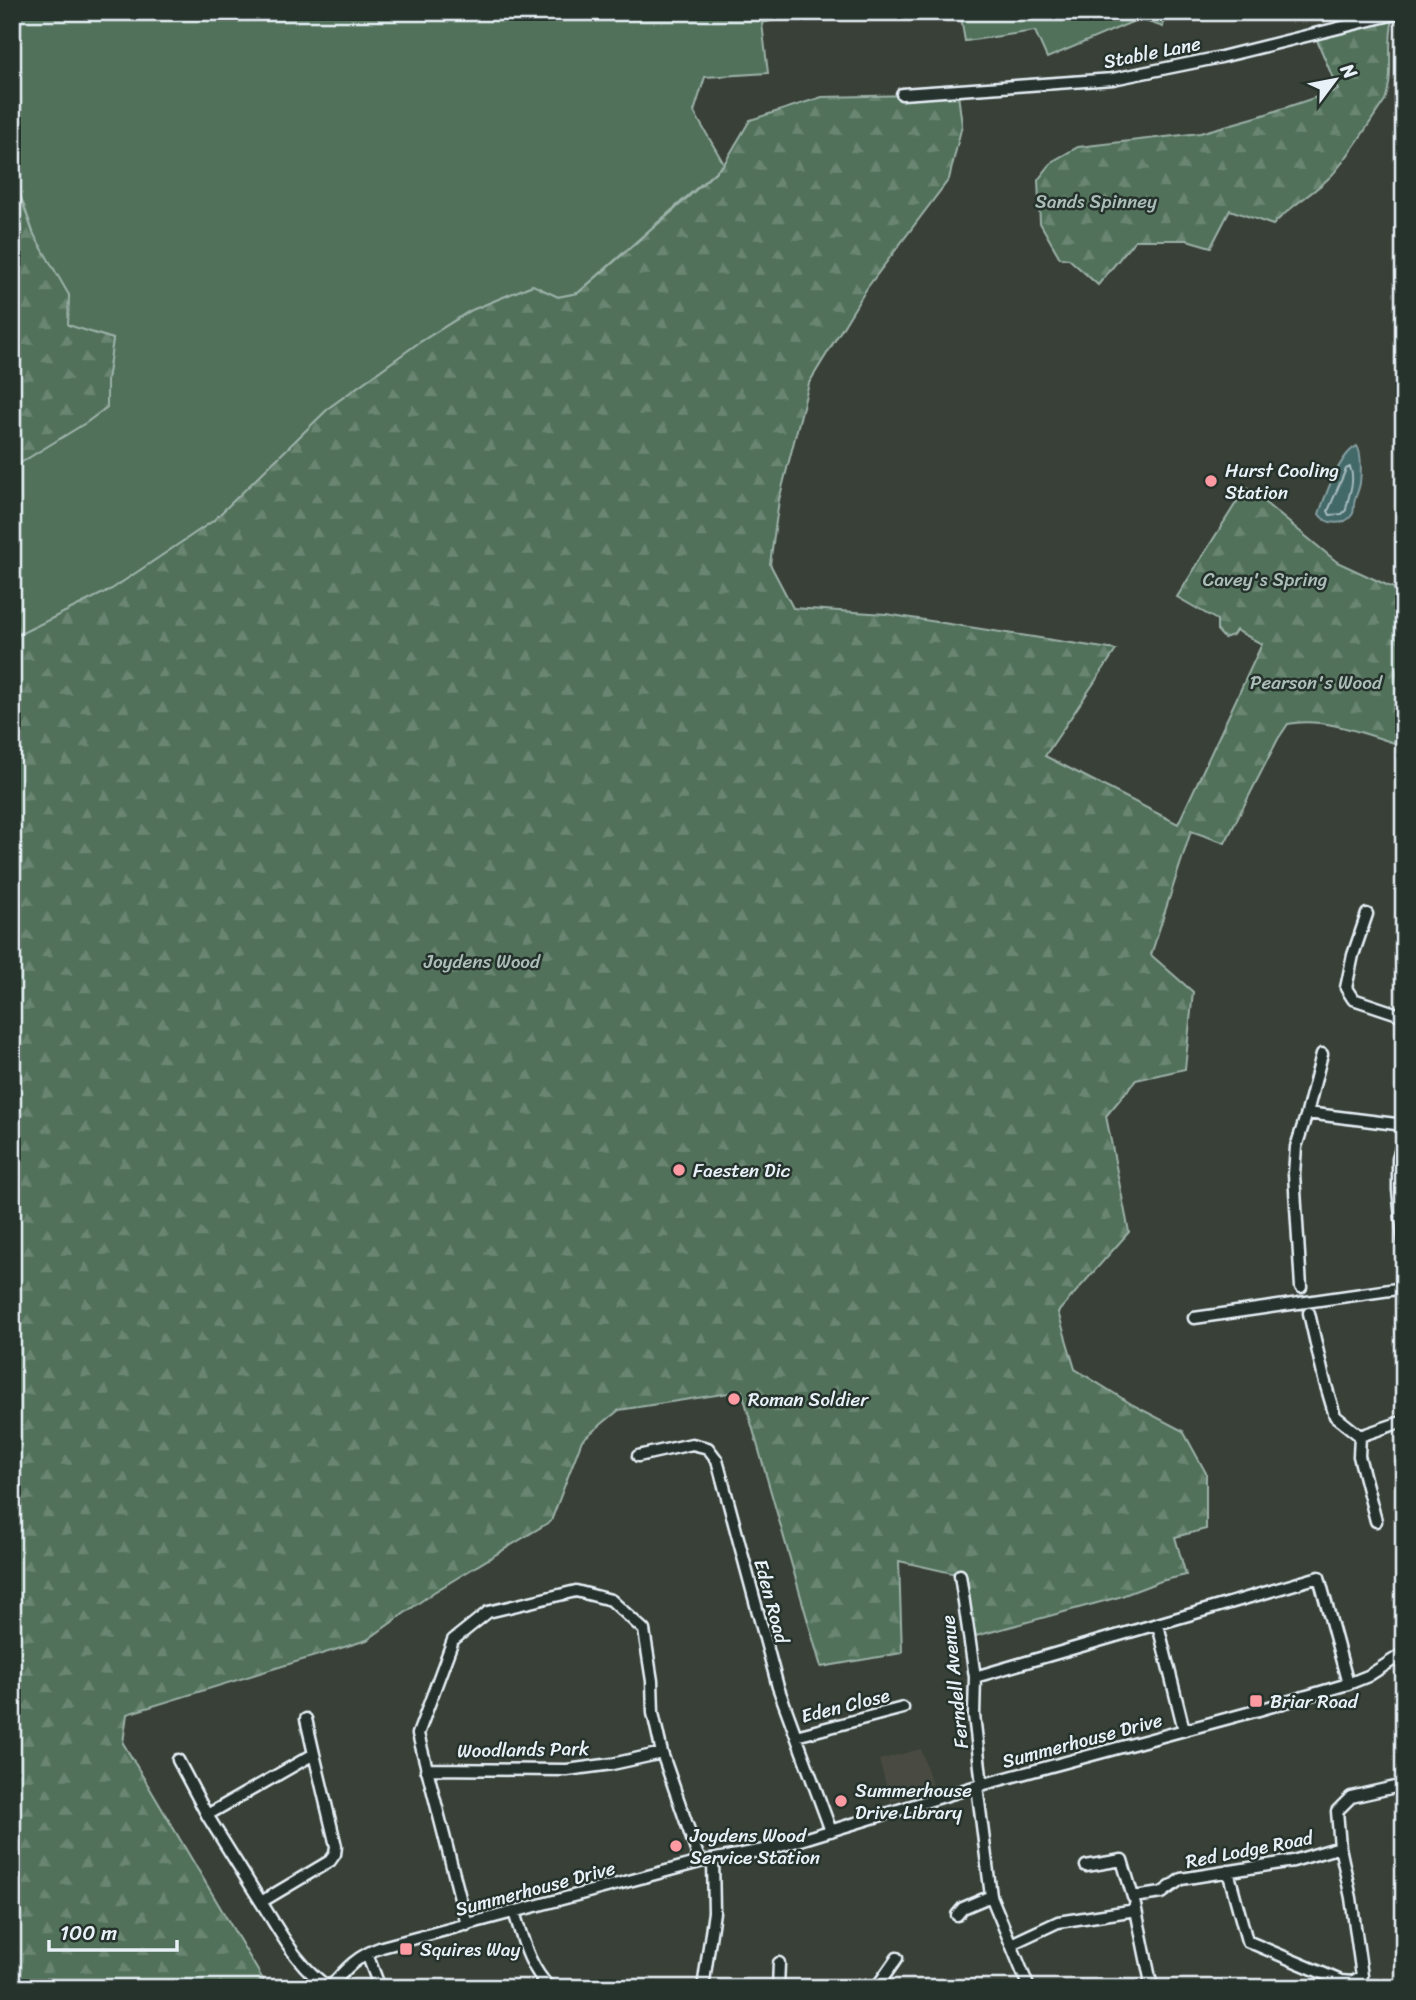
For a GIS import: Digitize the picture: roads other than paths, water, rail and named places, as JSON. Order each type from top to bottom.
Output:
[{"type":"street","name":"Stable Lane","points":[[902,94],[1113,79],[1221,57],[1403,12]]},
{"type":"street","points":[[1367,914],[1353,955],[1346,988],[1353,999],[1404,1016]]},
{"type":"street","points":[[1301,1287],[1294,1174],[1296,1147],[1322,1055]]},
{"type":"street","points":[[1307,1113],[1404,1125]]},
{"type":"street","points":[[1404,1137],[1398,1159],[1398,1190],[1404,1244]]},
{"type":"street","points":[[1194,1318],[1404,1288]]},
{"type":"street","points":[[1309,1313],[1335,1416],[1360,1437]]},
{"type":"street","points":[[1360,1437],[1404,1421]]},
{"type":"street","points":[[1360,1437],[1359,1456],[1376,1521]]},
{"type":"street","name":"Eden Road","points":[[638,1456],[692,1444],[708,1448],[718,1460],[774,1675],[831,1831]]},
{"type":"street","name":"Ferndell Avenue","points":[[960,1575],[975,1677],[974,1714],[991,1896],[1029,1988]]},
{"type":"street","points":[[975,1677],[1319,1577],[1348,1684]]},
{"type":"street","points":[[467,1925],[418,1734],[453,1640],[488,1612],[576,1591],[611,1600],[644,1630],[652,1681],[653,1713],[662,1753],[700,1863]]},
{"type":"street","points":[[1158,1625],[1184,1730]]},
{"type":"street","name":"Summerhouse Drive","points":[[330,1988],[352,1963],[383,1947],[700,1863],[774,1848],[980,1786],[1348,1684],[1368,1676],[1404,1653]]},
{"type":"street","name":"Eden Close","points":[[796,1736],[903,1708]]},
{"type":"street","points":[[261,1902],[324,1866],[335,1854],[336,1846],[306,1719]]},
{"type":"street","name":"Woodlands Park","points":[[426,1769],[567,1770],[662,1753]]},
{"type":"street","points":[[207,1815],[314,1754]]},
{"type":"street","points":[[178,1760],[207,1815],[297,1959],[312,1976],[330,1988]]},
{"type":"street","name":"Red Lodge Road","points":[[1133,1898],[1162,1893],[1181,1879],[1293,1861],[1340,1847],[1337,1811],[1351,1797],[1404,1785]]},
{"type":"street","points":[[1228,1871],[1247,1941],[1341,1981],[1352,1982],[1362,1976],[1351,1898],[1340,1847]]},
{"type":"street","points":[[703,1988],[714,1912],[713,1860]]},
{"type":"street","points":[[1086,1866],[1122,1860],[1136,1910],[1152,1988]]},
{"type":"street","points":[[957,1915],[963,1908],[991,1896]]},
{"type":"street","points":[[1011,1944],[1058,1922],[1136,1910]]},
{"type":"street","points":[[514,1912],[530,1962],[550,1988]]},
{"type":"street","points":[[367,1954],[380,1988]]},
{"type":"street","points":[[876,1988],[897,1958]]},
{"type":"street","points":[[778,1988],[779,1963]]},
{"type":"water","points":[[1357,446],[1361,474],[1353,512],[1349,519],[1330,522],[1319,514],[1339,466]]},
{"type":"place","name":"Hurst Cooling Station","points":[[1211,481]]},
{"type":"place","name":"Faesten Dic","points":[[679,1170]]},
{"type":"place","name":"Roman Soldier","points":[[734,1399]]},
{"type":"place","name":"Briar Road","points":[[1256,1701]]},
{"type":"place","name":"Summerhouse Drive Library","points":[[841,1801]]},
{"type":"place","name":"Joydens Wood Service Station","points":[[676,1846]]},
{"type":"place","name":"Squires Way","points":[[406,1949]]},
{"type":"park label","name":"Sands Spinney","points":[[1096,201]]},
{"type":"park label","name":"Cavey's Spring","points":[[1265,579]]},
{"type":"park label","name":"Pearson's Wood","points":[[1316,682]]},
{"type":"park label","name":"Joydens Wood","points":[[482,961]]}]
